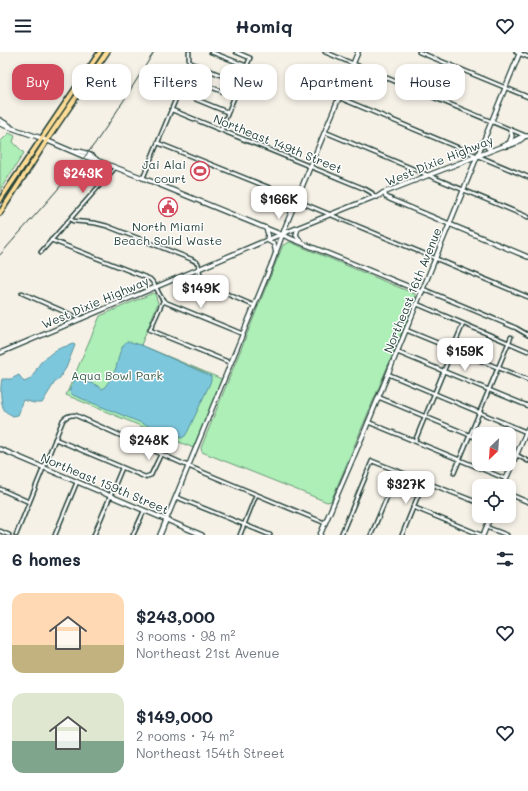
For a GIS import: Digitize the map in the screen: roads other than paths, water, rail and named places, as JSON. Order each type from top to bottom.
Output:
[{"type":"main road","points":[[92,64],[100,52]]},
{"type":"main road","points":[[100,64],[108,52]]},
{"type":"main road","points":[[0,200],[72,94]]},
{"type":"main road","points":[[0,213],[75,100]]},
{"type":"street","points":[[189,52],[189,62],[220,75]]},
{"type":"street","points":[[211,52],[242,64]]},
{"type":"street","points":[[236,52],[250,58],[248,64]]},
{"type":"street","points":[[325,52],[353,64],[358,52]]},
{"type":"street","points":[[420,52],[528,97]]},
{"type":"street","points":[[519,52],[528,57]]},
{"type":"street","name":"Northeast 16th Avenue","points":[[320,535],[450,224],[506,88],[519,52]]},
{"type":"street","points":[[387,78],[526,137]]},
{"type":"street","points":[[143,178],[175,100]]},
{"type":"street","points":[[198,100],[227,112]]},
{"type":"street","points":[[221,130],[232,100]]},
{"type":"street","points":[[160,535],[255,306],[282,235],[339,100]]},
{"type":"street","points":[[345,100],[528,177]]},
{"type":"street","name":"Northeast 149th Street","points":[[172,110],[365,189],[372,193],[375,197]]},
{"type":"street","points":[[0,120],[11,127]]},
{"type":"street","points":[[0,124],[42,138],[73,151],[79,151],[115,168],[516,328],[528,335]]},
{"type":"street","points":[[509,142],[512,136],[510,130]]},
{"type":"street","points":[[325,132],[528,217]]},
{"type":"street","name":"West Dixie Highway","points":[[503,146],[521,137],[526,137]]},
{"type":"street","name":"West Dixie Highway","points":[[0,353],[267,240],[492,150],[510,145],[526,137]]},
{"type":"street","points":[[483,142],[492,150]]},
{"type":"street","points":[[158,144],[297,199],[331,215],[528,297]]},
{"type":"street","points":[[41,252],[115,168]]},
{"type":"street","points":[[384,193],[386,197],[392,200],[528,257]]},
{"type":"street","points":[[71,219],[78,222],[95,223],[113,228],[191,259],[198,264],[202,281],[206,285],[255,306]]},
{"type":"street","points":[[266,228],[268,234],[267,240],[274,244],[276,253]]},
{"type":"street","points":[[298,228],[296,235],[301,242]]},
{"type":"street","points":[[51,240],[150,279],[163,300],[243,334]]},
{"type":"street","points":[[22,293],[81,319]]},
{"type":"street","points":[[163,300],[150,330],[231,363]]},
{"type":"street","points":[[417,304],[528,351]]},
{"type":"street","points":[[415,441],[464,324]]},
{"type":"street","points":[[406,330],[528,380]]},
{"type":"street","points":[[454,473],[511,338]]},
{"type":"street","points":[[397,352],[528,406]]},
{"type":"street","points":[[388,374],[526,432]]},
{"type":"street","points":[[378,397],[470,435]]},
{"type":"street","points":[[16,535],[55,439],[65,417],[69,415],[75,415],[188,466],[325,523]]},
{"type":"street","points":[[368,422],[506,479],[509,471]]},
{"type":"street","points":[[528,428],[516,455],[528,461]]},
{"type":"street","points":[[55,439],[122,468],[148,477],[151,475],[161,454]]},
{"type":"street","name":"Northeast 159th Street","points":[[0,449],[202,535]]},
{"type":"street","points":[[341,535],[372,461],[472,500]]},
{"type":"street","points":[[94,535],[122,468]]},
{"type":"street","points":[[371,535],[398,471]]},
{"type":"street","points":[[403,535],[424,481]]},
{"type":"street","points":[[55,535],[77,482]]},
{"type":"street","points":[[0,490],[29,502]]},
{"type":"street","points":[[240,535],[256,495]]},
{"type":"street","points":[[176,496],[270,535]]},
{"type":"street","points":[[516,497],[528,502]]},
{"type":"street","points":[[413,507],[482,535],[488,523]]},
{"type":"street","points":[[133,535],[144,511]]},
{"type":"street","points":[[486,527],[507,535]]},
{"type":"street","points":[[0,531],[9,535]]},
{"type":"water","points":[[127,341],[141,345],[211,376],[211,381],[188,431],[182,438],[171,435],[73,395],[69,391],[75,379],[94,384],[103,389],[113,374],[120,352]]},
{"type":"water","points":[[73,344],[75,345],[66,368],[42,403],[34,403],[23,400],[18,415],[13,416],[5,411],[2,404],[1,395],[2,379],[11,379],[19,375],[24,382],[28,381],[33,376],[42,361],[58,349]]},
{"type":"railway","points":[[0,255],[85,157],[119,109],[154,52]]},
{"type":"place","name":"Jai Alai court","points":[[200,171]]},
{"type":"place","name":"North Miami Beach Solid Waste","points":[[168,207]]},
{"type":"park label","name":"Aqua Bowl Park","points":[[117,375]]}]
